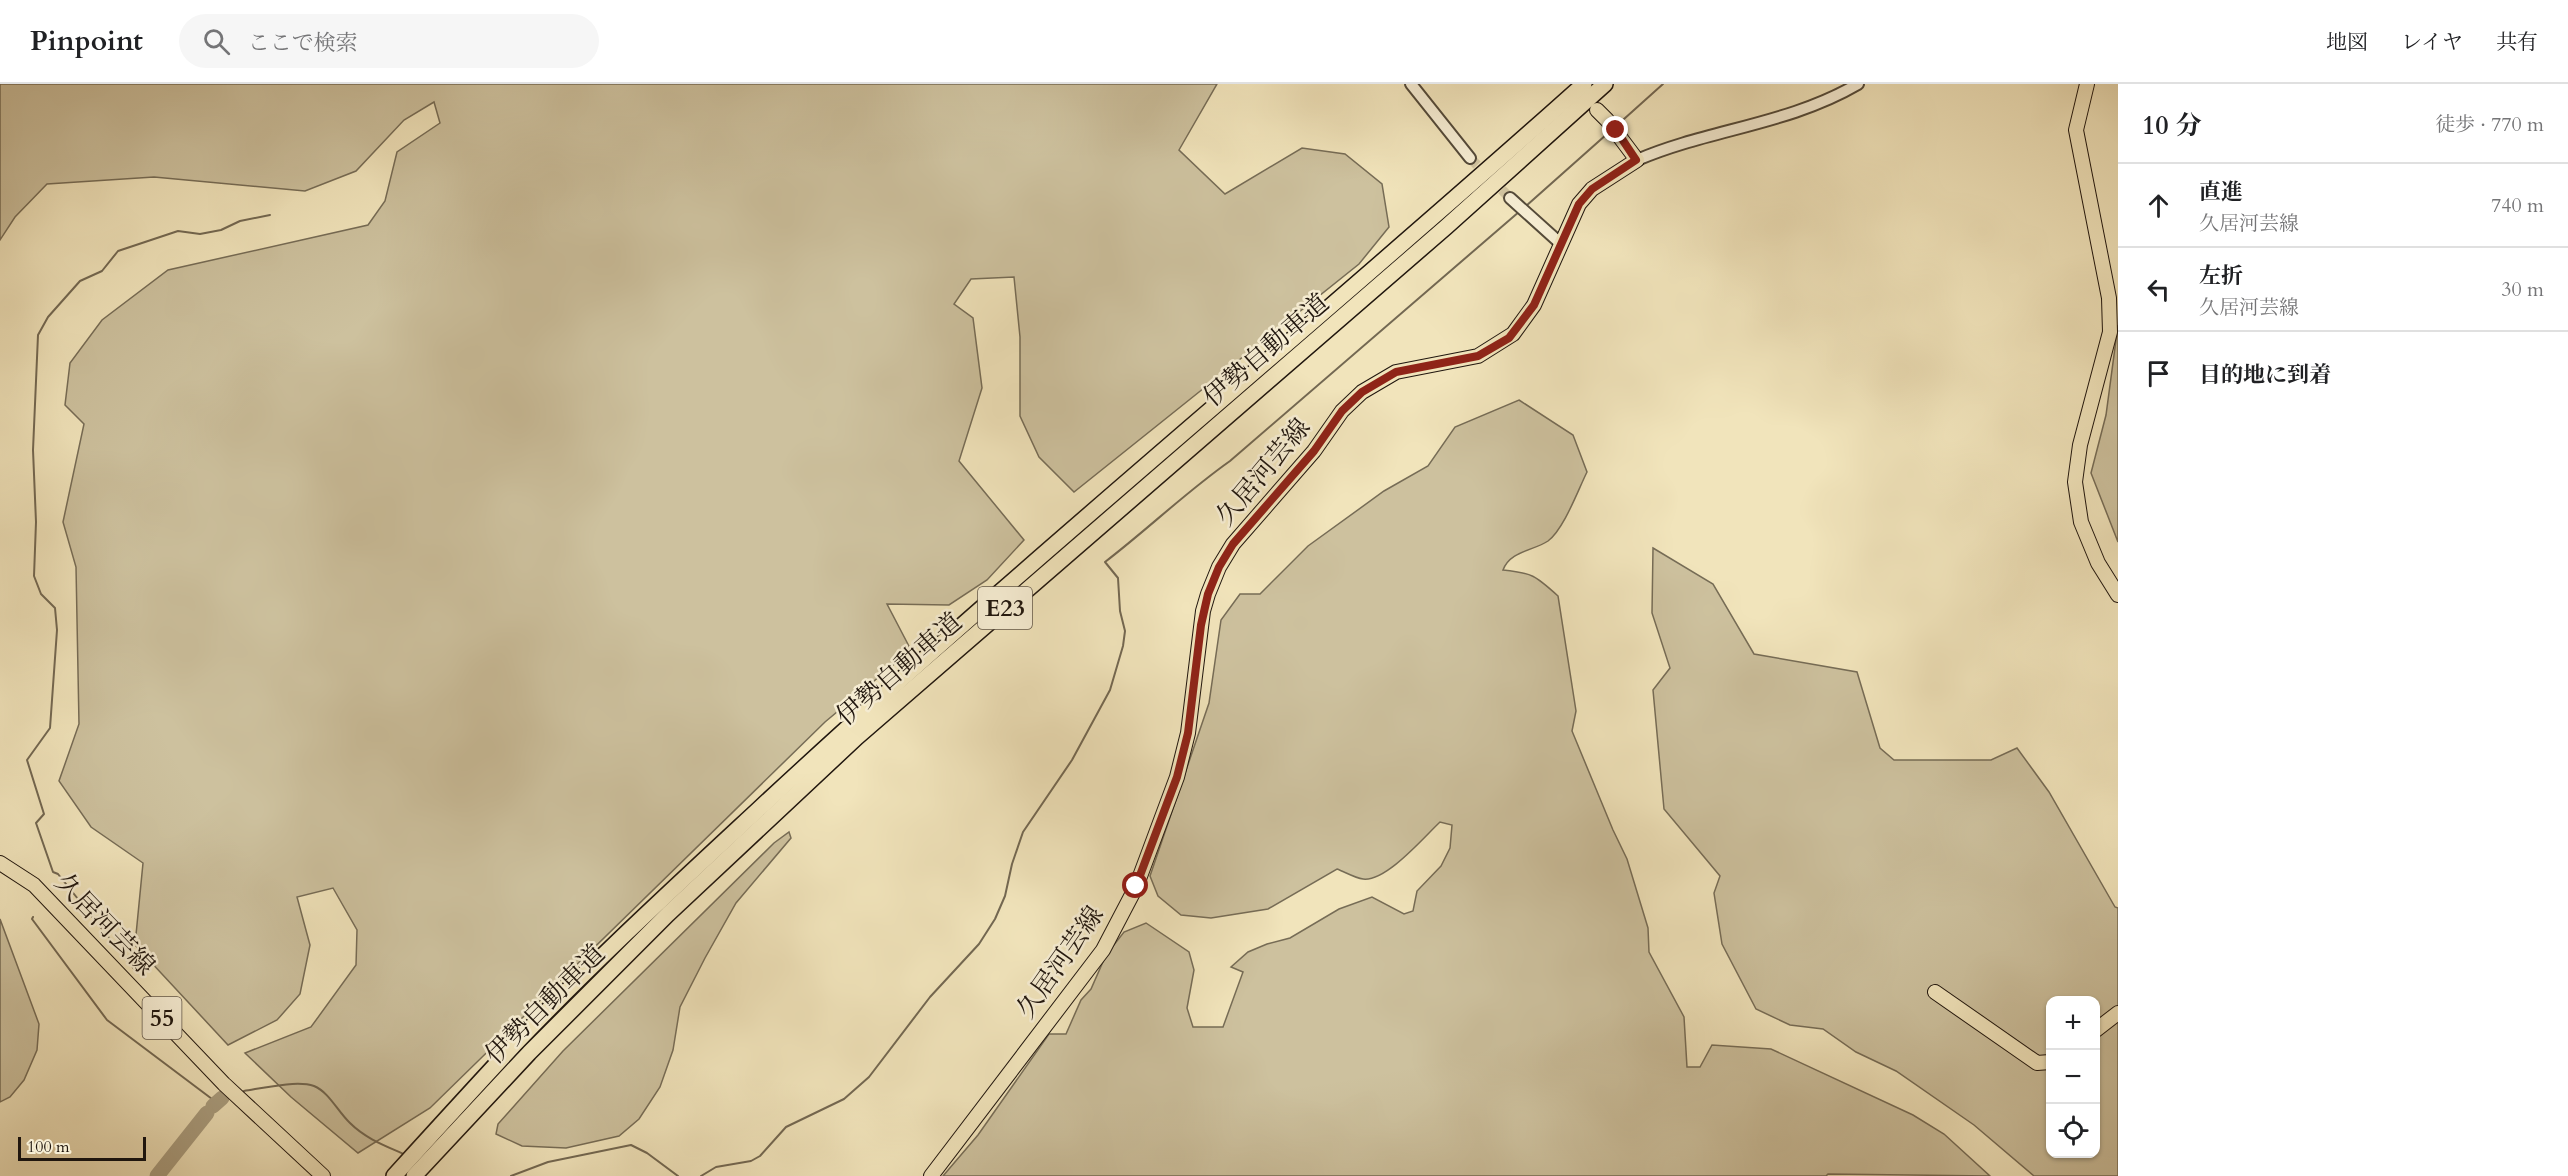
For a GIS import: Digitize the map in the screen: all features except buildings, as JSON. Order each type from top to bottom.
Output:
[{"type":"highway","name":"伊勢自動車道","points":[[414,1176],[424,1153],[517,1042],[649,912],[838,735],[1436,216],[1584,84]]},
{"type":"highway","name":"伊勢自動車道","points":[[394,1176],[424,1153],[529,1053],[668,914],[857,737],[1437,235],[1605,84]]},
{"type":"main road","points":[[2087,84],[2076,130],[2109,298],[2110,333],[2080,445],[2075,482],[2081,522],[2098,563],[2118,595]]},
{"type":"main road","points":[[1597,110],[1636,160]]},
{"type":"main road","name":"久居河芸線","points":[[931,1176],[1103,950],[1136,886],[1177,777],[1188,733],[1201,625],[1208,594],[1219,567],[1233,544],[1314,451],[1342,411],[1362,392],[1396,372],[1478,356],[1509,338],[1534,305],[1579,204],[1592,189],[1636,160]]},
{"type":"main road","name":"久居河芸線","points":[[0,863],[34,885],[224,1084],[323,1176]]},
{"type":"main road","points":[[1935,992],[2037,1063],[2046,1062]]},
{"type":"main road","points":[[2100,1027],[2118,1013]]},
{"type":"street","points":[[1411,84],[1470,158]]},
{"type":"street","points":[[1636,160],[1665,147],[1734,131],[1816,105],[1858,84]]},
{"type":"street","points":[[1510,198],[1560,243]]},
{"type":"shaded area","points":[[0,84],[1217,84],[1179,150],[1225,194],[1302,148],[1345,154],[1382,184],[1389,227],[1359,264],[1074,492],[1039,457],[1020,416],[1020,337],[1014,277],[971,279],[954,304],[973,318],[982,388],[959,461],[1024,540],[987,580],[949,605],[887,604],[911,650],[825,722],[430,1108],[358,1153],[291,1097],[245,1053],[311,1027],[356,965],[357,930],[333,888],[297,897],[310,945],[300,994],[277,1020],[228,1045],[135,945],[143,863],[91,827],[59,781],[79,724],[76,567],[63,522],[84,424],[65,405],[70,363],[102,320],[168,270],[368,225],[385,201],[397,152],[440,123],[434,102],[404,120],[356,171],[305,191],[154,177],[47,184],[15,217],[0,240]]},
{"type":"shaded area","points":[[2118,325],[2118,542],[2091,473],[2106,415]]},
{"type":"shaded area","points":[[1519,400],[1573,435],[1587,472],[1565,519],[1554,535],[1548,541],[1516,555],[1503,570],[1533,576],[1558,596],[1576,711],[1572,731],[1627,859],[1648,928],[1649,952],[1684,1017],[1687,1067],[1700,1067],[1712,1045],[1771,1049],[1913,1115],[1944,1134],[1990,1176],[1828,1174],[1826,1176],[943,1176],[978,1135],[1049,1034],[1066,1034],[1081,1000],[1091,989],[1106,955],[1124,932],[1146,923],[1189,952],[1194,970],[1187,1008],[1193,1027],[1223,1027],[1243,972],[1231,967],[1248,952],[1290,938],[1339,909],[1372,897],[1404,914],[1413,911],[1417,891],[1441,866],[1450,848],[1452,825],[1440,822],[1404,857],[1372,878],[1363,879],[1337,869],[1268,909],[1211,918],[1181,915],[1158,896],[1150,876],[1209,703],[1221,620],[1240,594],[1260,594],[1308,546],[1384,491],[1428,466],[1455,427]]},
{"type":"shaded area","points":[[1653,548],[1713,584],[1754,654],[1857,672],[1880,748],[1894,760],[1991,760],[2017,748],[2049,792],[2115,907],[2118,908],[2118,1176],[2034,1176],[1974,1125],[1896,1071],[1856,1052],[1823,1029],[1790,1025],[1756,1009],[1722,944],[1714,893],[1720,876],[1664,809],[1653,690],[1670,668],[1652,613]]},
{"type":"shaded area","points":[[789,832],[791,838],[736,903],[705,958],[680,1007],[673,1050],[660,1087],[639,1119],[619,1136],[566,1148],[522,1146],[496,1134],[498,1124],[563,1051],[774,843]]},
{"type":"shaded area","points":[[0,919],[39,1024],[37,1050],[24,1080],[10,1097],[0,1102]]},
{"type":"waterway","points":[[1624,119],[1663,84]]},
{"type":"waterway","points":[[1526,206],[1607,134]]},
{"type":"waterway","points":[[701,1176],[716,1167],[751,1161],[760,1156],[786,1127],[844,1099],[869,1077],[930,997],[979,944],[995,919],[1005,896],[1012,864],[1023,832],[1072,760],[1110,690],[1125,631],[1120,611],[1118,578],[1105,562],[1230,461],[1520,211]]},
{"type":"waterway","points":[[134,969],[58,874],[53,872],[36,823],[44,814],[27,760],[50,728],[57,630],[55,608],[41,594],[34,576],[36,522],[33,450],[38,335],[48,317],[80,281],[102,271],[118,251],[178,231],[200,234],[221,230],[240,221],[270,215]]},
{"type":"waterway","points":[[33,917],[32,919],[107,1020],[216,1102]]},
{"type":"waterway","points":[[244,1091],[289,1084],[314,1086],[324,1093],[356,1129],[377,1142],[406,1155]]},
{"type":"waterway","points":[[213,1106],[222,1098]]},
{"type":"waterway","points":[[157,1176],[207,1113]]},
{"type":"waterway","points":[[511,1176],[548,1162],[631,1145],[647,1153],[678,1176]]},
{"type":"tunnel","points":[[1470,158],[1510,198]]},
{"type":"route","points":[[1136,886],[1177,777],[1194,696],[1203,611],[1219,567],[1226,555],[1314,451],[1342,411],[1362,392],[1396,372],[1478,356],[1513,334],[1530,313],[1579,204],[1592,189],[1636,160],[1616,130]]}]
